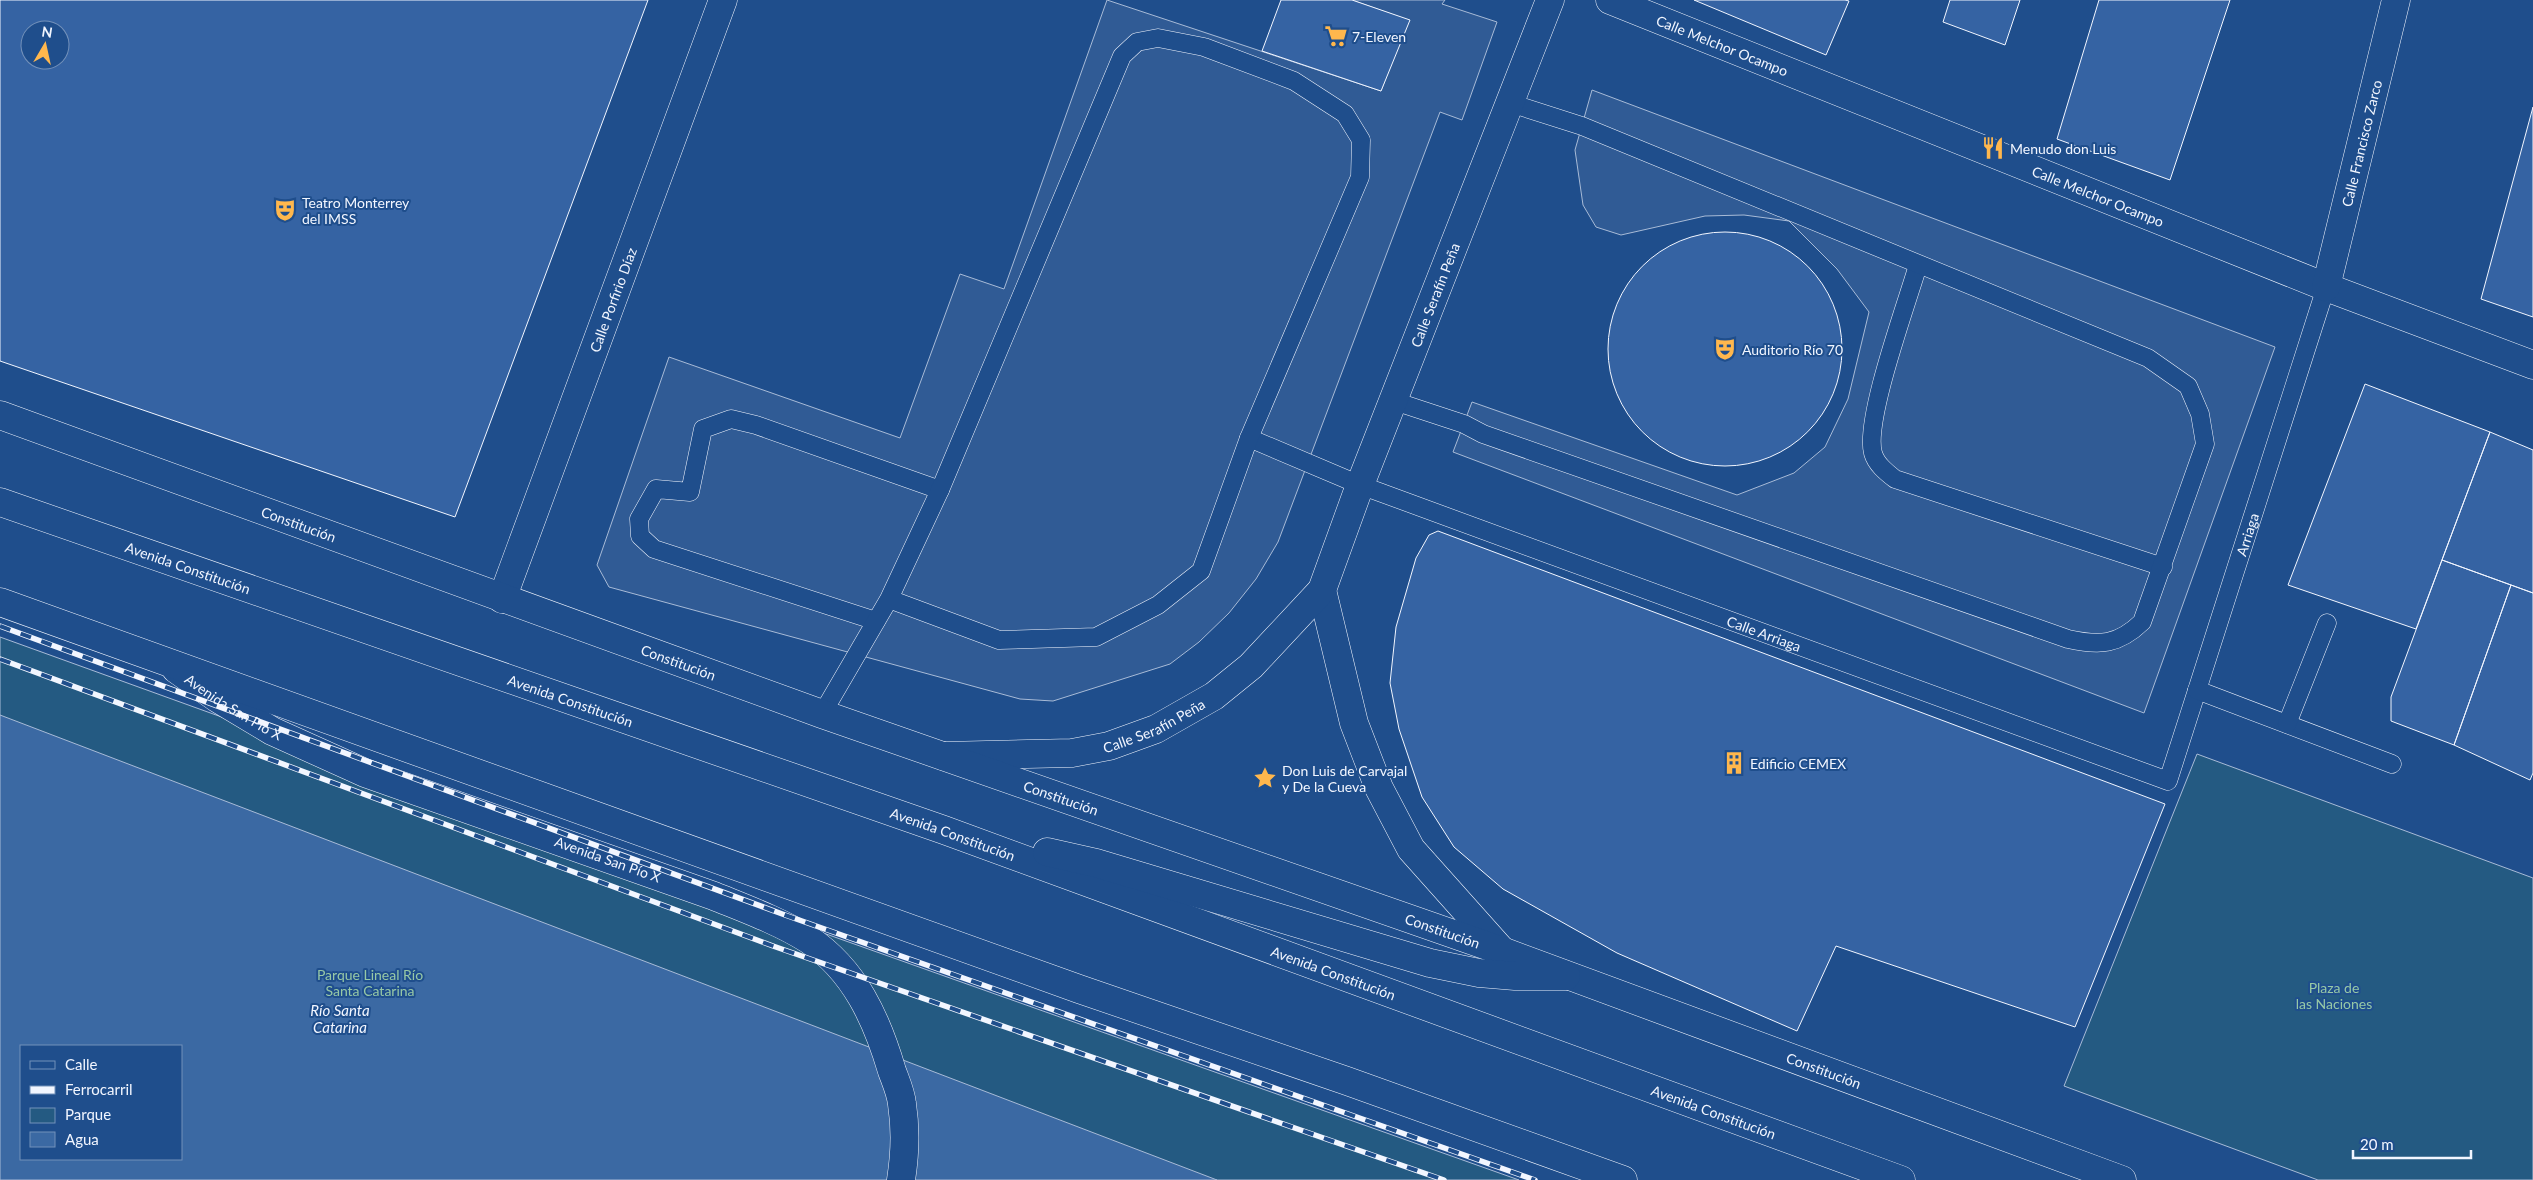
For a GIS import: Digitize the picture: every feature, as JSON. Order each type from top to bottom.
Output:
[{"type":"main road","name":"Calle Porfirio Díaz","points":[[502,599],[723,0]]},
{"type":"main road","name":"Calle Serafín Peña","points":[[940,756],[1072,753],[1108,746],[1156,729],[1222,690],[1251,666],[1322,590],[1360,485],[1550,0]]},
{"type":"main road","name":"Calle Melchor Ocampo","points":[[1610,0],[2326,287],[2533,365]]},
{"type":"main road","name":"Calle Francisco Zarco","points":[[2326,287],[2396,0]]},
{"type":"main road","name":"Constitución","points":[[0,415],[822,714],[1502,951],[2122,1180]]},
{"type":"main road","name":"Avenida Constitución","points":[[0,502],[944,830],[1901,1180]]},
{"type":"main road","points":[[1322,590],[1354,723],[1378,788],[1411,849],[1502,951]]},
{"type":"main road","points":[[0,602],[1079,989],[1347,1081],[1623,1180]]},
{"type":"main road","name":"Avenida San Pío X","points":[[164,661],[217,698],[272,730],[365,773],[714,896],[770,919],[808,940],[843,968],[867,1003],[884,1045],[902,1103],[905,1151],[901,1180]]},
{"type":"main road","points":[[944,830],[1096,863],[1430,963],[1479,973],[1515,976],[1566,976]]},
{"type":"lane","points":[[822,714],[889,598],[940,490],[1122,56],[1137,42],[1158,38],[1204,47],[1294,81],[1345,114],[1361,140],[1360,177],[1249,438],[1201,570],[1158,606],[1096,637],[999,640],[889,598]]},
{"type":"lane","points":[[1394,400],[1464,424],[1483,434],[2031,626],[2089,644],[2110,642],[2128,636],[2142,622],[2205,444],[2200,414],[2188,386],[2148,358],[1582,126],[1510,103]]},
{"type":"lane","points":[[1918,265],[1889,361],[1871,430],[1873,454],[1880,466],[1895,479],[2163,567]]},
{"type":"lane","name":"Arriaga","points":[[2168,781],[2326,287]]},
{"type":"lane","points":[[876,621],[654,550],[640,536],[639,518],[656,489],[690,492],[703,429],[731,419],[756,424],[940,490]]},
{"type":"lane","name":"Calle Arriaga","points":[[1249,438],[1360,485],[2168,781]]},
{"type":"lane","points":[[2287,724],[2327,623]]},
{"type":"lane","points":[[2197,690],[2392,764]]},
{"type":"green space","name":"Río Santa Catarina","points":[[0,637],[612,858],[1519,1180],[0,1180]]},
{"type":"green space","name":"Plaza de las Naciones","points":[[2197,754],[2533,878],[2533,1180],[2318,1180],[2064,1086]]},
{"type":"shaded area","points":[[1107,0],[1381,91],[1408,20],[1352,0],[1445,0],[1442,4],[1497,22],[1462,120],[1440,112],[1278,542],[1256,579],[1229,613],[1199,642],[1170,664],[1053,701],[1020,699],[609,587],[597,565],[669,357],[900,438],[960,274],[1004,289]]},
{"type":"shaded area","points":[[1592,90],[2275,347],[2144,713],[1453,452],[1472,402],[1737,495],[1794,473],[1825,447],[1848,399],[1869,312],[1837,269],[1789,221],[1744,215],[1705,216],[1621,235],[1596,227],[1583,205],[1575,150]]},
{"type":"water","name":"Río Santa Catarina","points":[[0,715],[1217,1180],[0,1180]]},
{"type":"building","name":"Teatro Monterrey del IMSS","points":[[0,0],[648,0],[455,517],[0,361]]},
{"type":"building","name":"7-Eleven","points":[[1281,0],[1352,0],[1410,20],[1381,91],[1262,51]]},
{"type":"building","points":[[1694,0],[1845,0],[1849,1],[1826,55]]},
{"type":"building","points":[[1950,0],[2020,0],[2005,45],[1943,22]]},
{"type":"building","points":[[2099,0],[2230,0],[2170,180],[2057,139]]},
{"type":"building","points":[[2533,107],[2533,317],[2481,299]]},
{"type":"building","name":"Auditorio Río 70","points":[[1714,232],[1736,232],[1770,241],[1790,252],[1808,266],[1822,284],[1833,304],[1840,326],[1842,349],[1840,372],[1833,394],[1822,414],[1808,432],[1780,452],[1759,461],[1736,466],[1714,466],[1691,461],[1670,452],[1651,440],[1634,423],[1622,404],[1613,383],[1608,360],[1608,338],[1613,315],[1622,294],[1634,275],[1651,258],[1670,246],[1691,237]]},
{"type":"building","points":[[2365,384],[2490,432],[2416,629],[2288,585]]},
{"type":"building","points":[[2490,432],[2533,450],[2533,593],[2442,560]]},
{"type":"building","name":"Edificio CEMEX","points":[[1438,531],[2165,804],[2075,1027],[1836,946],[1797,1031],[1617,953],[1503,889],[1454,847],[1422,797],[1399,729],[1390,683],[1396,627],[1416,558],[1429,535]]},
{"type":"building","points":[[2442,560],[2511,585],[2454,745],[2391,721],[2391,697]]},
{"type":"building","points":[[2511,585],[2533,593],[2533,773],[2530,780],[2454,745]]},
{"type":"railway","points":[[0,626],[785,915],[1535,1180]]},
{"type":"railway","points":[[0,659],[773,946],[1444,1180]]},
{"type":"place","name":"7-Eleven","points":[[1336,36]]},
{"type":"place","name":"Menudo don Luis","points":[[1993,148]]},
{"type":"place","name":"Teatro Monterrey del IMSS","points":[[285,210]]},
{"type":"place","name":"Auditorio Río 70","points":[[1725,349]]},
{"type":"place","name":"Edificio CEMEX","points":[[1734,763]]},
{"type":"place","name":"Don Luis de Carvajal y De la Cueva","points":[[1265,778]]},
{"type":"park label","name":"Parque Lineal Río Santa Catarina","points":[[370,982]]}]
